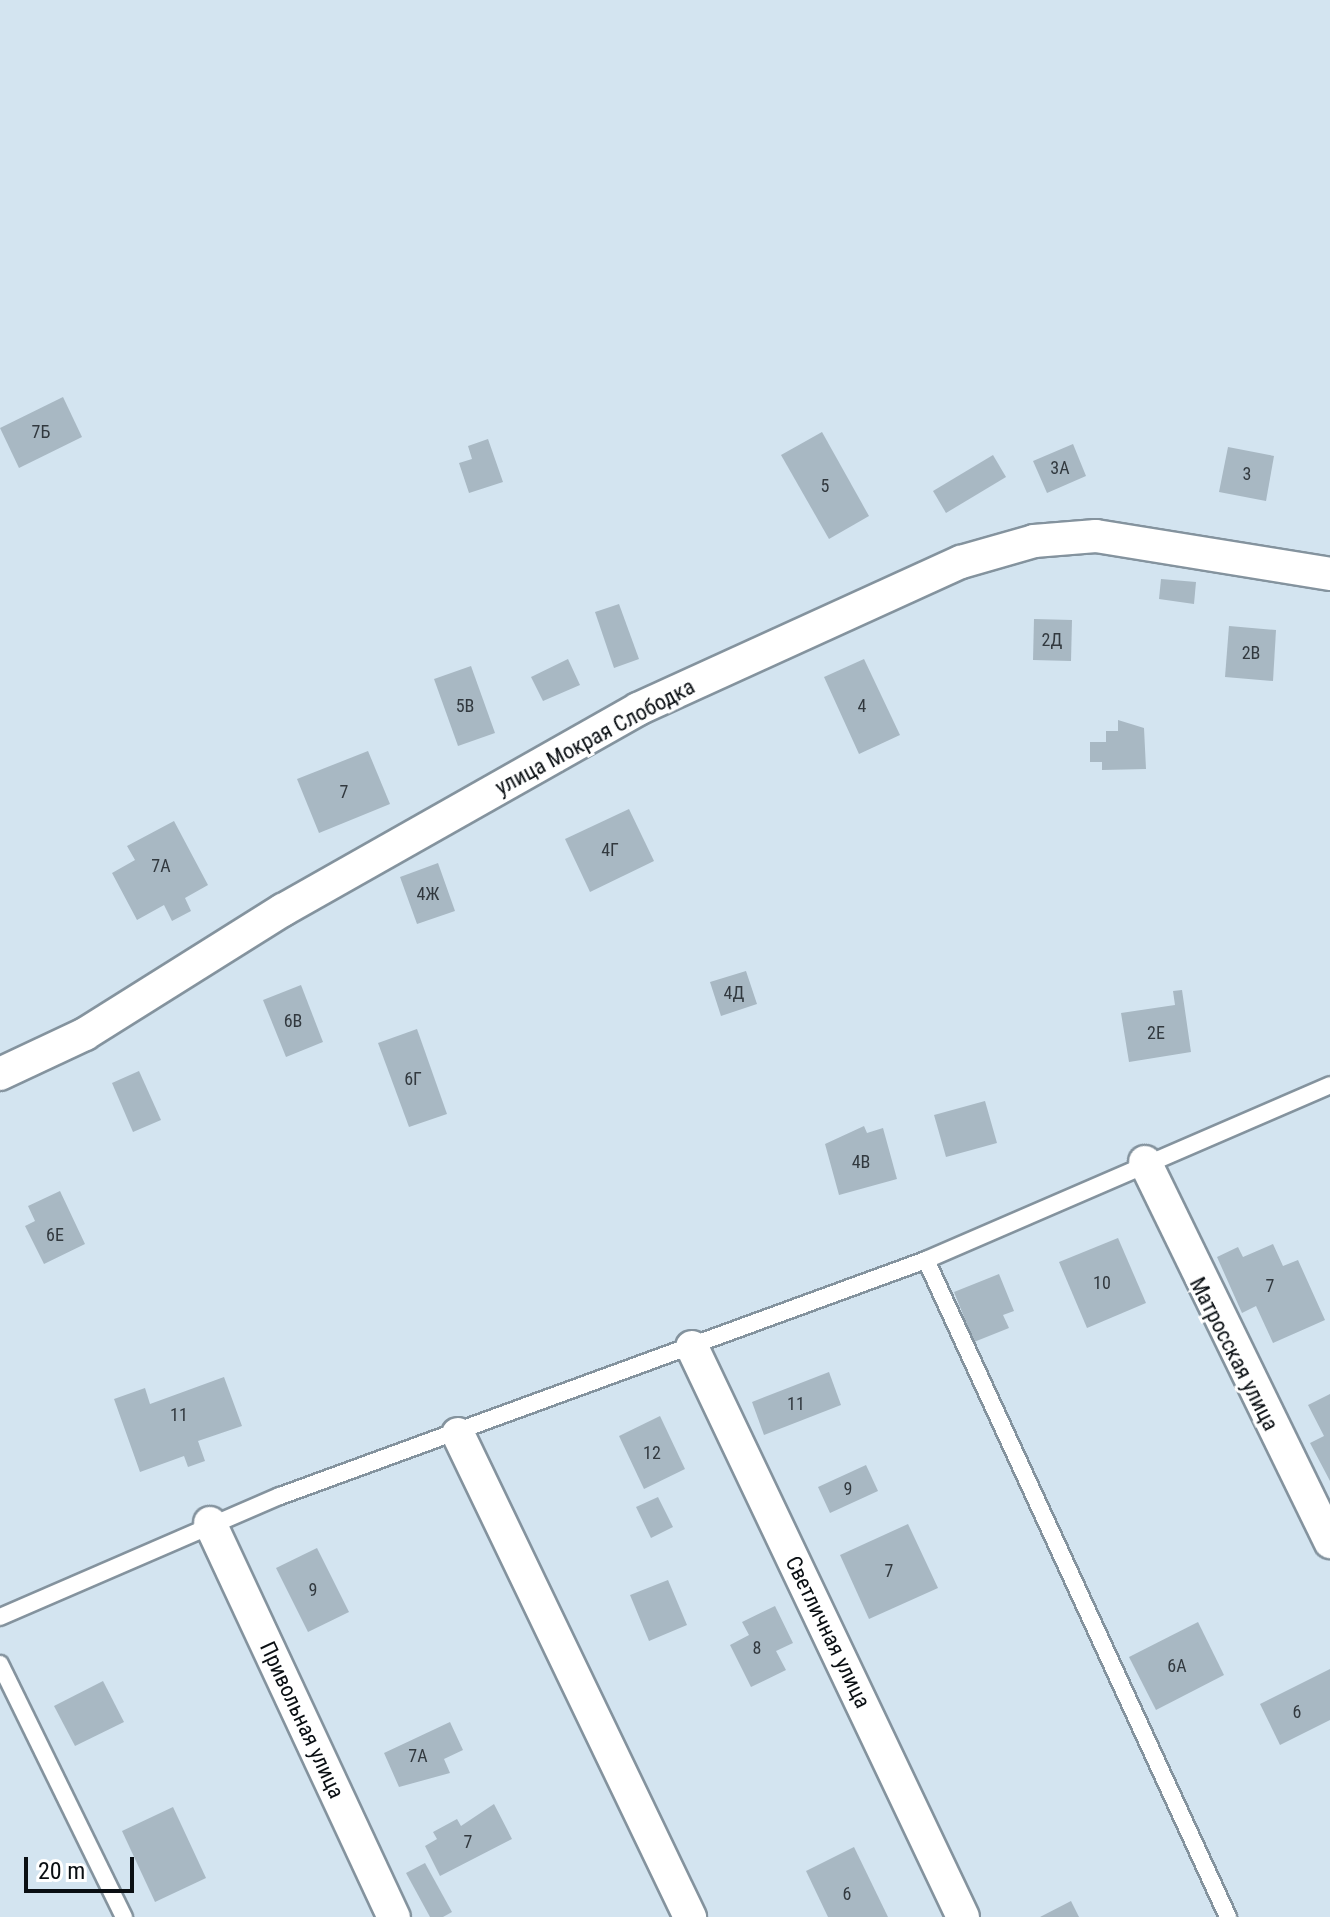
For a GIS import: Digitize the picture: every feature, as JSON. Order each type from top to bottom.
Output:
[{"type":"street","name":"улица Мокрая Слободка","points":[[0,1074],[85,1034],[283,910],[638,709],[961,562],[1034,541],[1096,536],[1330,574]]},
{"type":"street","name":"Матросская улица","points":[[1145,1162],[1330,1542]]},
{"type":"street","name":"Светличная улица","points":[[692,1347],[963,1917]]},
{"type":"street","points":[[458,1434],[690,1917]]},
{"type":"street","name":"Привольная улица","points":[[210,1523],[394,1917]]},
{"type":"lane","points":[[0,1617],[210,1523],[926,1260],[1145,1162],[1330,1085]]},
{"type":"lane","points":[[926,1260],[1228,1917]]},
{"type":"lane","points":[[0,1664],[124,1917]]},
{"type":"building","points":[[63,397],[82,437],[19,468],[0,428]]},
{"type":"building","points":[[822,432],[869,516],[829,539],[781,455]]},
{"type":"building","points":[[488,439],[503,482],[469,493],[459,463],[472,459],[468,446]]},
{"type":"building","points":[[1073,444],[1086,476],[1047,493],[1033,461]]},
{"type":"building","points":[[1228,447],[1274,456],[1266,501],[1219,492]]},
{"type":"building","points":[[993,455],[1006,477],[946,513],[933,491]]},
{"type":"building","points":[[1161,579],[1196,582],[1194,604],[1159,599]]},
{"type":"building","points":[[619,604],[639,659],[614,668],[595,612]]},
{"type":"building","points":[[1034,619],[1072,620],[1071,661],[1033,660]]},
{"type":"building","points":[[1229,626],[1276,630],[1273,681],[1225,677]]},
{"type":"building","points":[[568,659],[580,685],[543,701],[531,677]]},
{"type":"building","points":[[864,659],[900,735],[859,754],[824,677]]},
{"type":"building","points":[[471,666],[495,733],[458,746],[434,679]]},
{"type":"building","points":[[1118,720],[1144,728],[1146,769],[1102,770],[1102,762],[1090,762],[1090,742],[1106,742],[1106,731],[1118,731]]},
{"type":"building","points":[[368,751],[390,804],[319,833],[297,779]]},
{"type":"building","points":[[629,809],[654,861],[590,892],[565,839]]},
{"type":"building","points":[[174,821],[208,885],[185,898],[191,911],[172,921],[164,905],[137,920],[112,873],[135,860],[127,846]]},
{"type":"building","points":[[438,863],[455,911],[417,924],[400,877]]},
{"type":"building","points":[[746,971],[757,1004],[721,1016],[710,982]]},
{"type":"building","points":[[301,985],[323,1042],[286,1057],[263,1000]]},
{"type":"building","points":[[1182,990],[1191,1052],[1129,1062],[1121,1013],[1175,1005],[1173,991]]},
{"type":"building","points":[[417,1029],[447,1114],[409,1127],[378,1043]]},
{"type":"building","points":[[139,1071],[161,1120],[133,1132],[112,1083]]},
{"type":"building","points":[[985,1101],[997,1143],[946,1157],[934,1115]]},
{"type":"building","points":[[864,1126],[867,1133],[883,1128],[897,1179],[839,1195],[825,1144]]},
{"type":"building","points":[[60,1191],[85,1244],[44,1264],[25,1226],[35,1221],[28,1206]]},
{"type":"building","points":[[1118,1238],[1146,1303],[1087,1328],[1059,1262]]},
{"type":"building","points":[[1273,1244],[1283,1266],[1298,1260],[1325,1320],[1273,1343],[1256,1306],[1242,1313],[1217,1257],[1238,1247],[1243,1257]]},
{"type":"building","points":[[999,1274],[1014,1311],[1003,1315],[1009,1328],[974,1342],[954,1292]]},
{"type":"building","points":[[829,1372],[841,1405],[764,1435],[752,1402]]},
{"type":"building","points":[[224,1377],[242,1426],[198,1441],[205,1461],[188,1467],[184,1456],[140,1472],[114,1399],[145,1388],[150,1404]]},
{"type":"building","points":[[1330,1394],[1330,1481],[1310,1443],[1324,1436],[1308,1405]]},
{"type":"building","points":[[660,1416],[685,1469],[644,1489],[619,1436]]},
{"type":"building","points":[[866,1465],[878,1491],[830,1513],[818,1487]]},
{"type":"building","points":[[658,1497],[673,1527],[651,1538],[636,1507]]},
{"type":"building","points":[[908,1524],[938,1588],[869,1619],[840,1555]]},
{"type":"building","points":[[317,1548],[349,1612],[308,1632],[276,1568]]},
{"type":"building","points":[[668,1580],[687,1625],[649,1641],[630,1595]]},
{"type":"building","points":[[775,1606],[793,1643],[776,1651],[786,1670],[751,1687],[730,1645],[749,1635],[742,1622]]},
{"type":"building","points":[[1198,1622],[1224,1675],[1156,1710],[1129,1657]]},
{"type":"building","points":[[1330,1669],[1330,1720],[1280,1745],[1260,1704]]},
{"type":"building","points":[[103,1681],[124,1722],[75,1746],[54,1706]]},
{"type":"building","points":[[450,1722],[463,1750],[444,1759],[450,1773],[399,1787],[384,1753]]},
{"type":"building","points":[[494,1804],[512,1839],[440,1876],[425,1846],[437,1839],[433,1832],[457,1819],[461,1826]]},
{"type":"building","points":[[173,1807],[206,1878],[155,1902],[122,1831]]},
{"type":"building","points":[[854,1847],[888,1917],[828,1917],[806,1871]]},
{"type":"building","points":[[425,1863],[452,1912],[443,1917],[430,1917],[406,1873]]},
{"type":"building","points":[[1071,1901],[1079,1917],[1040,1917]]}]
